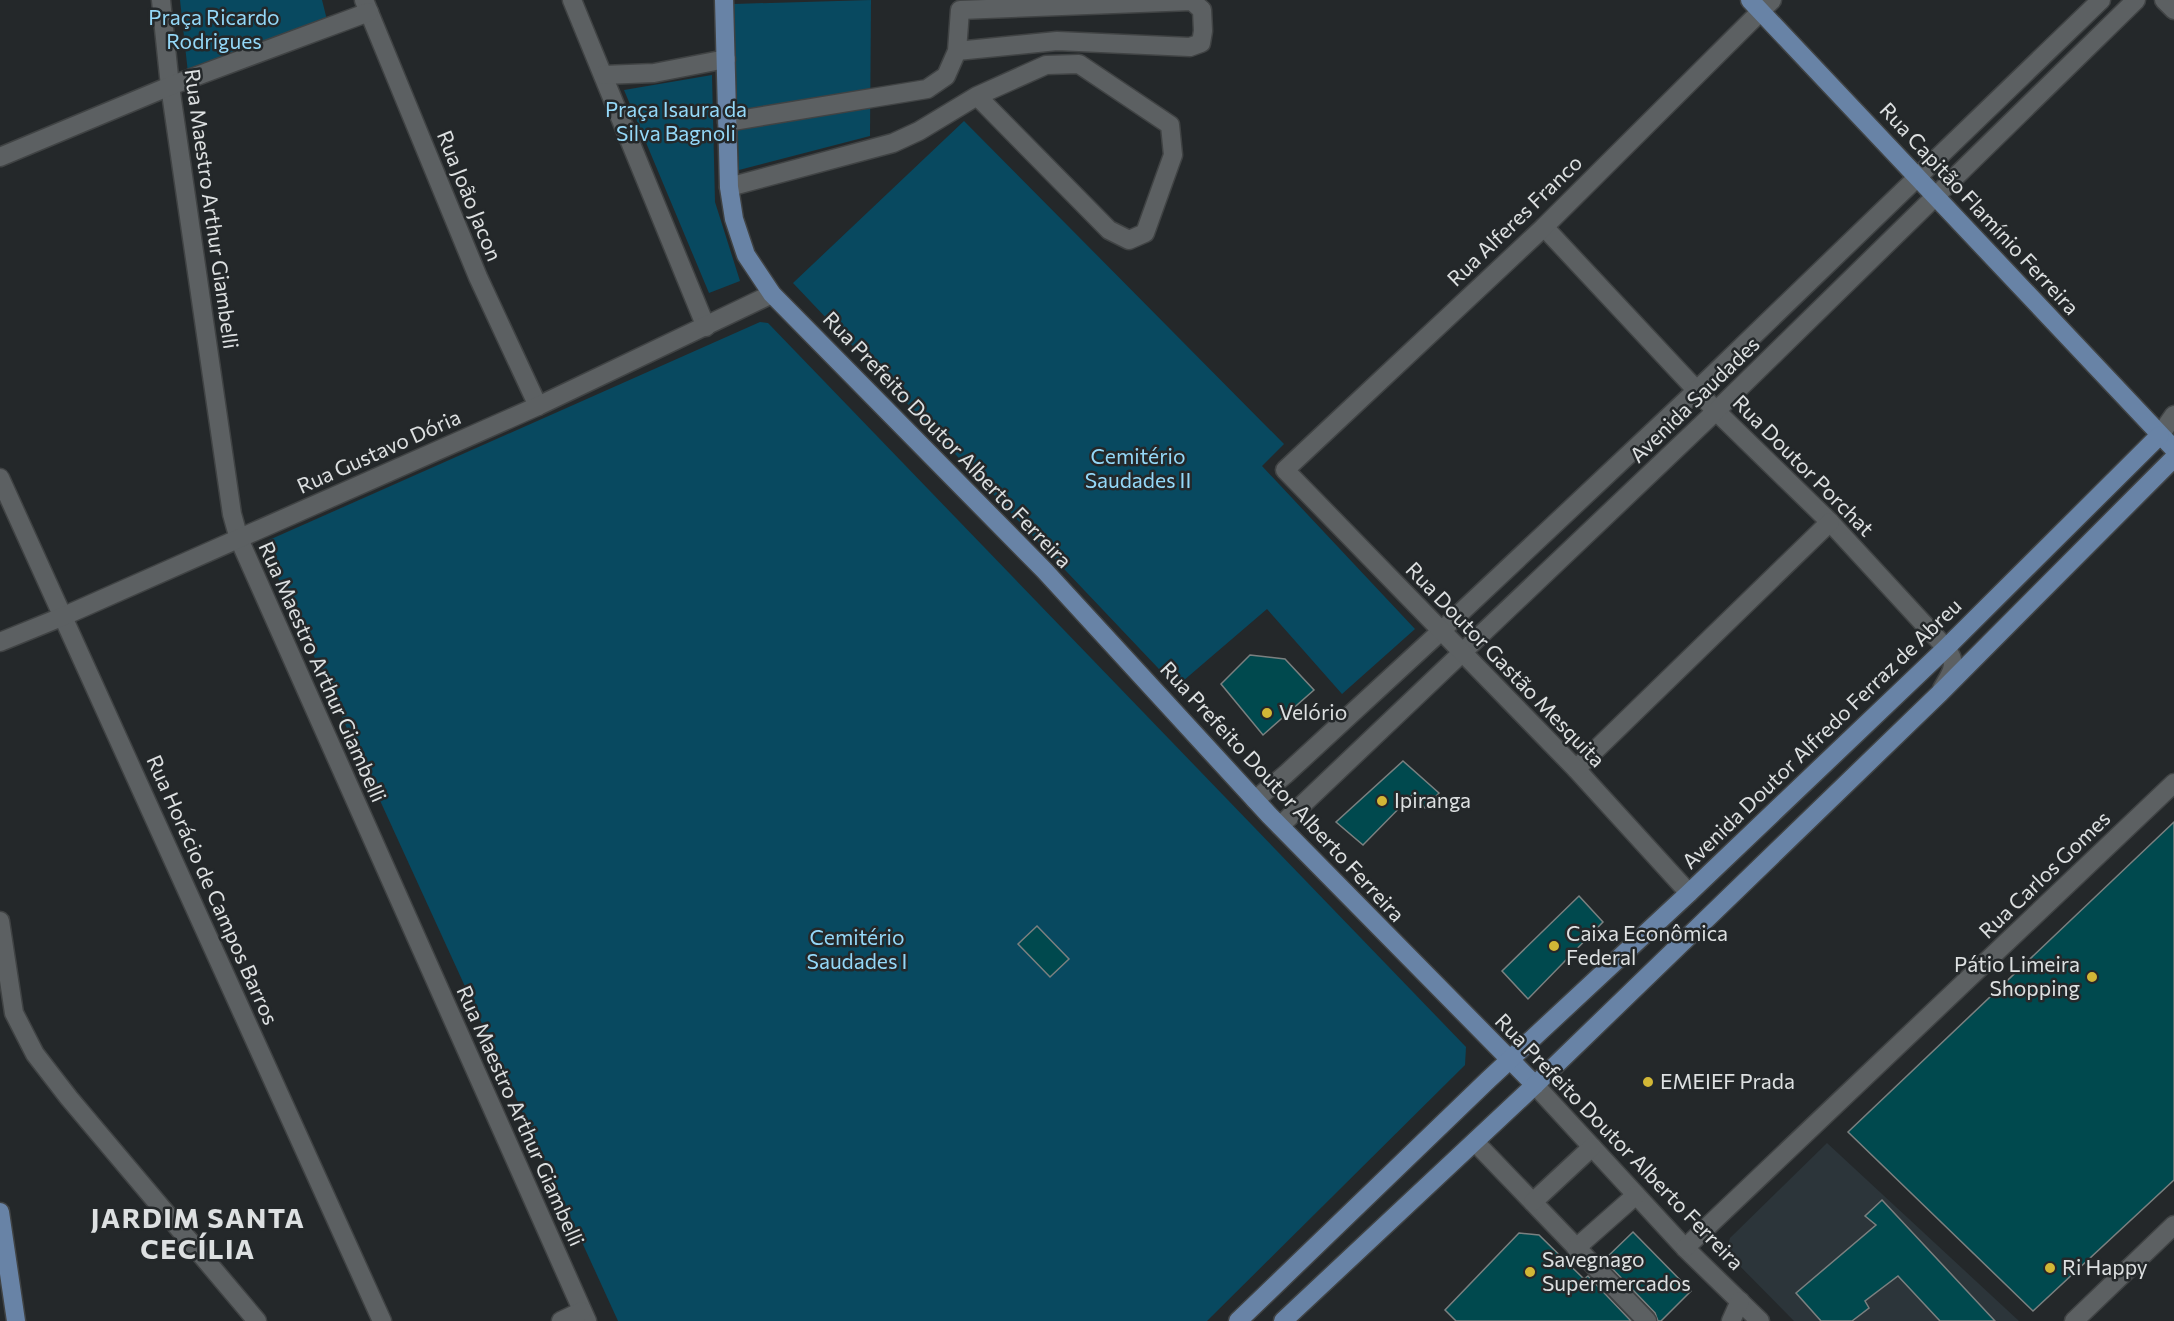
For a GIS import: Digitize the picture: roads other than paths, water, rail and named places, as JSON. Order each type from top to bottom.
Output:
[{"type":"main road","name":"Rua Prefeito Doutor Alberto Ferreira","points":[[724,0],[729,187],[734,219],[746,255],[772,294],[1044,570],[1255,800],[1535,1085]]},
{"type":"main road","name":"Rua Capitão Flamínio Ferreira","points":[[1761,4],[1935,195],[2174,449]]},
{"type":"main road","name":"Avenida Doutor Alfredo Ferraz de Abreu","points":[[1238,1321],[1946,648],[2160,435]]},
{"type":"main road","points":[[1283,1321],[1535,1085],[1940,693],[2174,458]]},
{"type":"main road","points":[[0,1212],[16,1321]]},
{"type":"street","name":"Rua Maestro Arthur Giambelli","points":[[161,0],[170,86],[232,514],[238,539],[584,1316]]},
{"type":"street","points":[[572,0],[706,327]]},
{"type":"street","name":"Avenida Saudades","points":[[1255,800],[1440,632],[1697,390],[2101,0]]},
{"type":"street","name":"Avenida Saudades","points":[[1280,826],[1716,411],[2136,0]]},
{"type":"street","points":[[2164,0],[2174,10]]},
{"type":"street","points":[[727,122],[927,89],[946,76],[957,51],[960,10],[1192,1],[1202,10],[1201,43],[1190,47],[1057,41],[957,51]]},
{"type":"street","name":"Rua Alferes Franco","points":[[1285,470],[1544,227],[1761,4]]},
{"type":"street","points":[[0,157],[366,6]]},
{"type":"street","name":"Rua João Jacon","points":[[366,6],[478,278],[538,406]]},
{"type":"street","points":[[603,75],[654,73],[726,59]]},
{"type":"street","points":[[729,187],[893,143],[976,96],[1046,65],[1079,64],[1170,125],[1173,155],[1145,233],[1129,240],[1108,230],[976,96]]},
{"type":"street","name":"Rua Doutor Porchat","points":[[1544,227],[1716,411],[1830,522],[1946,648]]},
{"type":"street","name":"Rua Gustavo Dória","points":[[0,642],[538,406],[772,294]]},
{"type":"street","points":[[2160,435],[2174,415]]},
{"type":"street","name":"Rua Doutor Gastão Mesquita","points":[[1285,470],[1440,632],[1576,769],[1689,893]]},
{"type":"street","name":"Rua Horácio de Campos Barros","points":[[0,478],[382,1321]]},
{"type":"street","points":[[1576,769],[1830,522]]},
{"type":"street","points":[[1940,693],[1953,669],[1952,656],[1946,648]]},
{"type":"street","name":"Rua Carlos Gomes","points":[[1685,1248],[2174,783]]},
{"type":"street","points":[[0,921],[14,1013],[35,1054],[69,1098],[257,1321]]},
{"type":"street","name":"Rua Prefeito Doutor Alberto Ferreira","points":[[1535,1085],[1685,1248],[1760,1321]]},
{"type":"street","points":[[1475,1142],[1647,1321]]},
{"type":"street","points":[[1533,1202],[1592,1147]]},
{"type":"street","points":[[1576,1248],[1636,1195]]},
{"type":"street","points":[[2079,1319],[2174,1225]]},
{"type":"street","points":[[1731,1321],[1740,1300]]},
{"type":"street","points":[[561,1321],[584,1316]]},
{"type":"place","name":"Velório","points":[[1267,713]]},
{"type":"place","name":"Ipiranga","points":[[1382,801]]},
{"type":"place","name":"Caixa Econômica Federal","points":[[1554,946]]},
{"type":"place","name":"Pátio Limeira Shopping","points":[[2092,977]]},
{"type":"place","name":"EMEIEF Prada","points":[[1648,1082]]},
{"type":"place","name":"Ri Happy","points":[[2050,1268]]},
{"type":"place","name":"Savegnago Supermercados","points":[[1530,1272]]},
{"type":"district","name":"JARDIM SANTA CECÍLIA","points":[[198,1234]]},
{"type":"park label","name":"Praça Ricardo Rodrigues","points":[[214,30]]},
{"type":"park label","name":"Praça Isaura da Silva Bagnoli","points":[[676,122]]},
{"type":"park label","name":"Cemitério Saudades II","points":[[1138,469]]},
{"type":"park label","name":"Cemitério Saudades I","points":[[857,950]]}]
